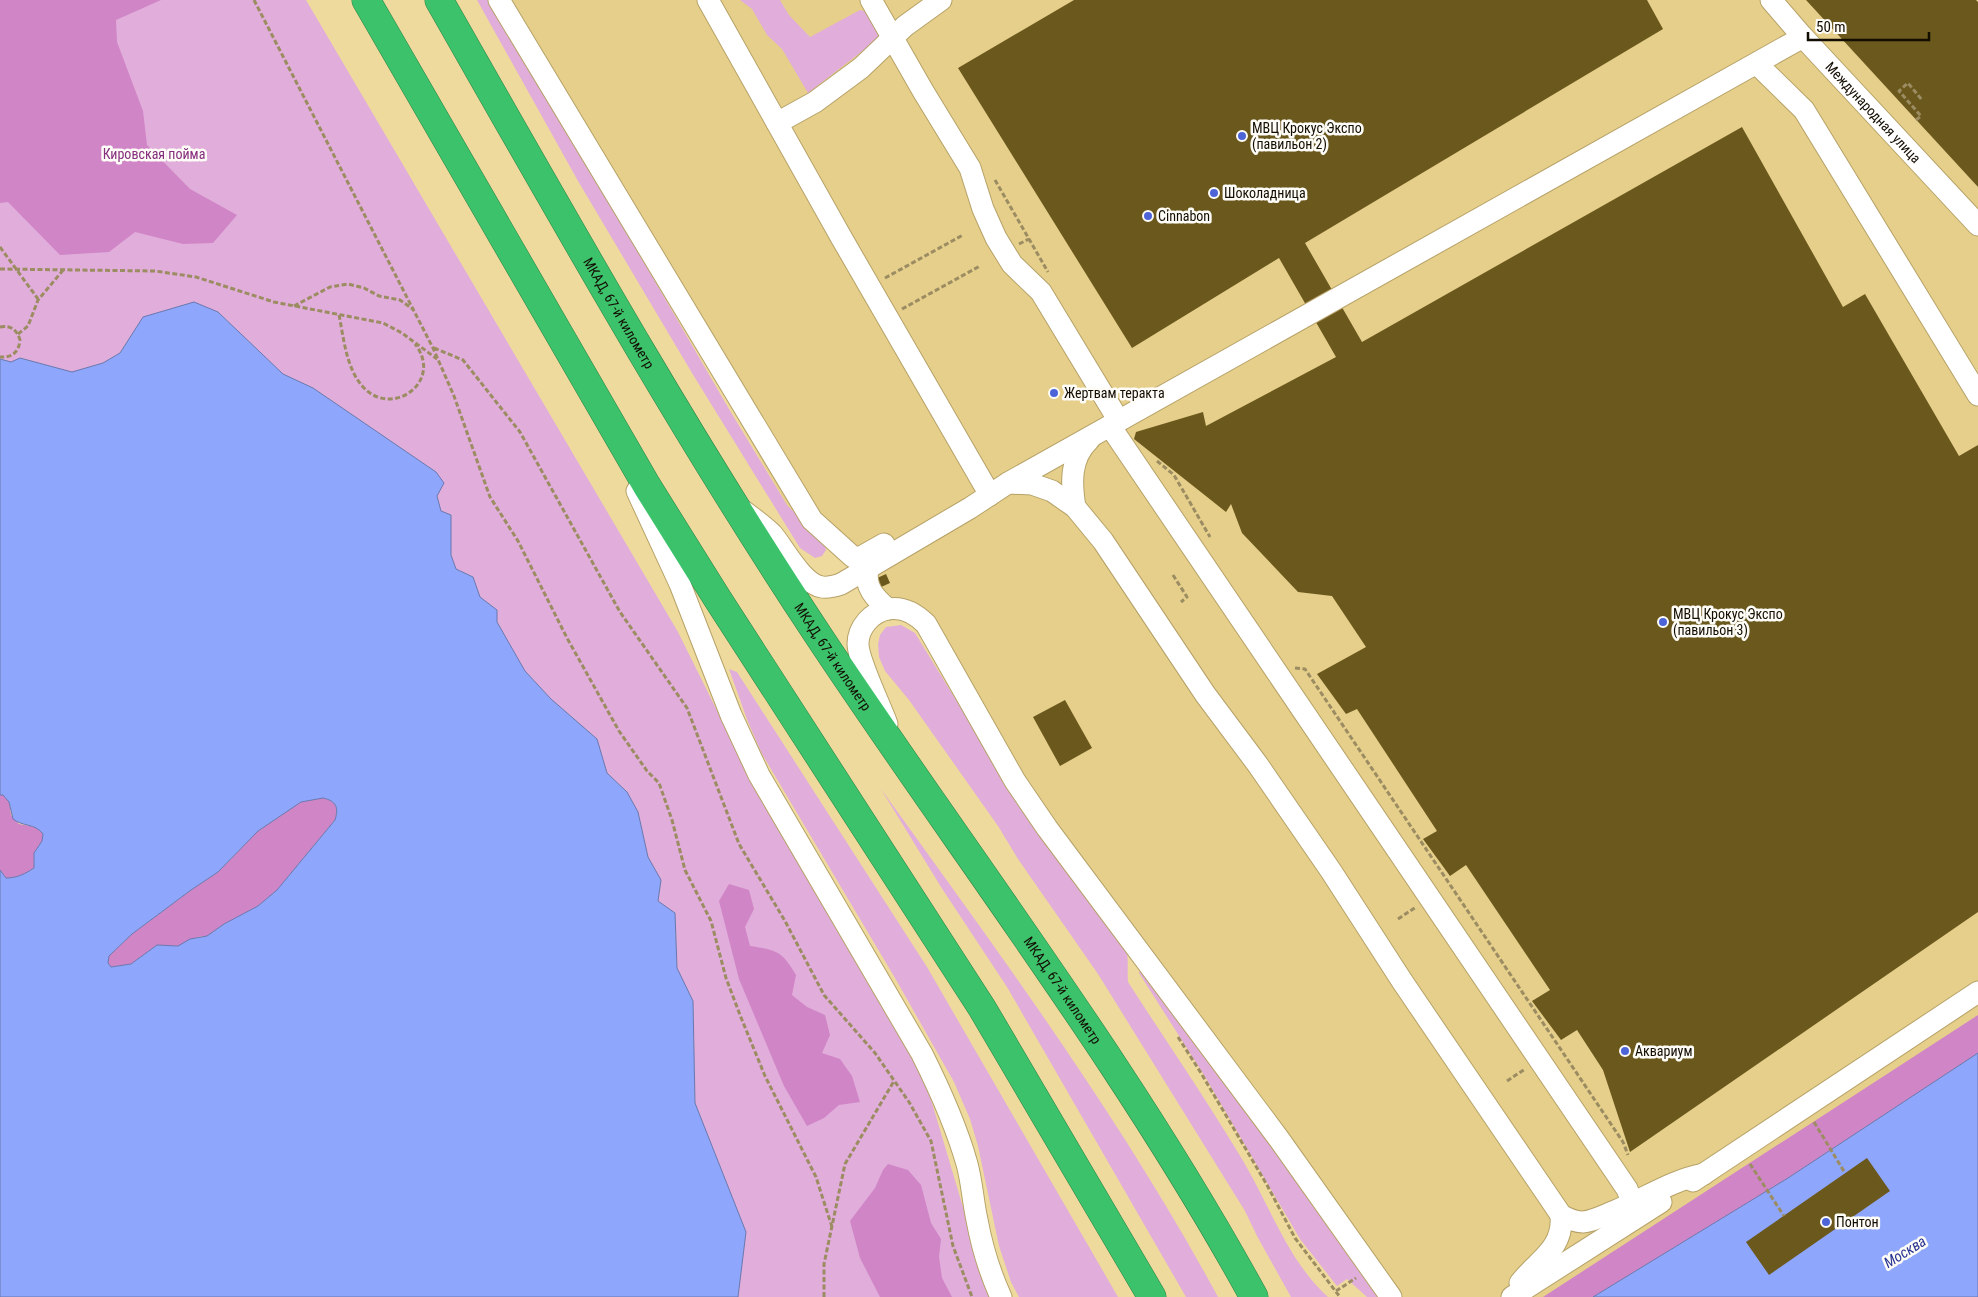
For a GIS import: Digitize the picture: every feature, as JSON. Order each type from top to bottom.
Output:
[{"type":"highway","points":[[366,0],[647,486],[717,598],[982,1008],[1152,1297]]},
{"type":"highway","name":"МКАД, 67-й километр","points":[[439,0],[616,309],[735,504],[818,635],[1172,1154],[1254,1297]]},
{"type":"street","points":[[499,0],[812,520],[847,554],[853,557],[862,557],[938,513],[970,508]]},
{"type":"street","points":[[708,0],[990,495]]},
{"type":"street","points":[[871,0],[970,168],[983,209],[996,238],[1012,264],[1041,292],[1108,427],[1627,1189],[1633,1204]]},
{"type":"street","points":[[777,123],[814,102],[861,68],[905,26],[941,0]]},
{"type":"street","name":"Международная улица","points":[[1771,0],[1803,38],[1978,225]]},
{"type":"street","points":[[735,504],[771,533],[811,583],[821,587],[841,584],[868,570],[1008,483],[1803,38]]},
{"type":"street","points":[[1757,64],[1804,110],[1978,394]]},
{"type":"street","points":[[575,362],[680,584],[731,715],[759,776],[922,1054],[955,1122],[968,1166],[977,1222],[987,1261],[1001,1297]]},
{"type":"street","points":[[1075,508],[1072,490],[1076,460],[1081,448],[1108,427]]},
{"type":"street","points":[[1008,483],[1032,484],[1052,491],[1075,508],[1103,541],[1205,694],[1258,765],[1326,864],[1417,1004],[1561,1215],[1581,1222],[1595,1220],[1633,1204],[1685,1178],[1704,1174]]},
{"type":"street","points":[[792,560],[816,574],[825,575],[841,569],[845,564],[847,554]]},
{"type":"street","points":[[868,570],[866,578],[869,587],[873,594],[888,609]]},
{"type":"street","points":[[897,750],[858,646],[864,624],[874,614],[888,609],[900,609],[911,612],[926,624],[1015,781],[1047,828],[1280,1139],[1391,1297]]},
{"type":"street","points":[[1510,1297],[1704,1174],[1978,992]]},
{"type":"street","points":[[1510,1297],[1532,1268],[1550,1253],[1555,1246],[1561,1228],[1561,1215]]},
{"type":"path","points":[[254,0],[415,310],[454,396],[490,498],[518,541],[567,638],[619,731],[647,771],[659,783],[672,820],[685,870],[710,921],[726,978],[740,1015],[765,1076],[816,1177],[832,1226]]},
{"type":"path","points":[[1916,120],[1920,116],[1899,91],[1908,83],[1922,100]]},
{"type":"path","points":[[991,174],[1053,280]]},
{"type":"path","points":[[880,280],[963,235]]},
{"type":"path","points":[[0,247],[38,300]]},
{"type":"path","points":[[897,312],[980,266]]},
{"type":"path","points":[[0,269],[156,271],[196,277],[274,302],[384,323],[439,361]]},
{"type":"path","points":[[18,334],[28,326],[38,300],[64,270]]},
{"type":"path","points":[[294,306],[330,287],[348,284],[364,288],[380,296],[400,300],[415,310]]},
{"type":"path","points":[[339,314],[347,355],[355,375],[364,388],[377,396],[392,398],[403,396],[420,382],[424,365],[422,355],[411,340]]},
{"type":"path","points":[[0,327],[9,327],[18,334],[20,340],[17,352],[12,356],[0,357]]},
{"type":"path","points":[[433,348],[463,360],[520,432],[620,612],[687,708],[739,844],[786,921],[824,995],[875,1053],[931,1142],[952,1246],[972,1297]]},
{"type":"path","points":[[1154,458],[1174,475],[1214,545]]},
{"type":"path","points":[[1173,575],[1187,598],[1181,602]]},
{"type":"path","points":[[1289,668],[1305,668],[1617,1134],[1629,1159]]},
{"type":"path","points":[[1176,1034],[1201,1072],[1267,1185],[1295,1238],[1340,1297]]},
{"type":"path","points":[[823,1297],[824,1264],[845,1164],[894,1081]]},
{"type":"path","points":[[1814,1122],[1845,1173]]},
{"type":"path","points":[[1749,1163],[1784,1216]]},
{"type":"path","points":[[1336,1291],[1361,1275]]},
{"type":"shaded area","points":[[498,0],[1806,0],[1978,187],[1978,1042],[1569,1297],[1382,1297],[914,625],[792,514]]},
{"type":"green space","name":"Кировская пойма","points":[[0,0],[306,0],[678,632],[750,777],[924,1076],[982,1271],[993,1297],[738,1297],[746,1232],[695,1103],[693,1001],[677,968],[675,913],[658,901],[661,880],[648,857],[638,812],[627,792],[607,773],[597,739],[551,699],[525,671],[497,622],[497,610],[480,597],[473,577],[456,569],[451,555],[451,515],[441,511],[437,496],[436,472],[313,388],[283,374],[218,312],[143,317],[120,353],[103,363],[72,373],[21,358],[11,362],[0,359]]},
{"type":"green space","points":[[0,0],[161,0],[116,20],[117,42],[143,111],[147,145],[190,189],[237,215],[213,243],[183,244],[135,232],[109,252],[60,255],[8,202],[0,203]]},
{"type":"green space","points":[[477,0],[492,0],[729,409],[787,505],[824,542],[826,550],[822,556],[815,558],[800,548],[692,373],[578,181]]},
{"type":"green space","points":[[740,0],[780,0],[789,15],[810,37],[860,10],[874,14],[881,26],[878,39],[808,93],[782,49],[767,35],[752,9]]},
{"type":"green space","points":[[901,625],[915,633],[1005,780],[1126,948],[1128,982],[1242,1159],[1301,1267],[1328,1297],[1291,1297],[1245,1211],[1098,974],[1018,859],[998,826],[909,700],[885,671],[879,657],[878,644],[880,635],[886,627]]},
{"type":"green space","points":[[729,669],[737,672],[927,967],[1118,1297],[1019,1297],[1011,1282],[999,1246],[978,1146],[970,1119],[954,1082],[895,978],[762,754]]},
{"type":"green space","points":[[881,789],[1014,975],[1100,1101],[1181,1231],[1218,1297],[1186,1297],[1007,987],[941,887]]},
{"type":"green space","points":[[0,795],[3,795],[9,801],[11,815],[19,824],[35,827],[43,834],[42,841],[34,853],[34,868],[24,874],[6,878],[0,870]]},
{"type":"green space","points":[[323,798],[334,803],[337,812],[335,820],[277,890],[258,906],[224,924],[207,936],[198,937],[178,946],[157,945],[131,964],[111,967],[108,963],[109,956],[132,934],[218,872],[258,831],[301,802]]},
{"type":"green space","points":[[729,884],[749,890],[754,909],[745,927],[750,946],[767,949],[782,956],[796,975],[792,995],[807,1007],[825,1015],[830,1035],[822,1053],[840,1059],[852,1076],[860,1102],[839,1105],[824,1118],[807,1126],[784,1086],[739,979],[719,901]]},
{"type":"green space","points":[[1141,967],[1385,1297],[1367,1297],[1347,1279],[1337,1286],[1300,1239],[1204,1075],[1139,973]]},
{"type":"green space","points":[[1978,1015],[1978,1053],[1788,1178],[1593,1297],[1543,1297]]},
{"type":"green space","points":[[888,1164],[908,1170],[921,1185],[931,1223],[941,1239],[939,1257],[942,1278],[952,1297],[880,1297],[860,1258],[850,1221],[875,1188],[883,1170]]},
{"type":"water","points":[[194,302],[218,312],[283,374],[313,388],[436,472],[444,483],[437,496],[441,511],[451,515],[451,555],[456,569],[473,577],[480,597],[497,610],[497,622],[525,671],[551,699],[597,739],[607,773],[627,792],[638,812],[648,857],[661,880],[658,901],[675,913],[677,968],[693,1001],[695,1103],[746,1232],[738,1297],[0,1297],[0,870],[6,878],[10,878],[34,868],[34,853],[42,841],[43,834],[36,828],[13,819],[9,802],[3,795],[0,795],[0,359],[11,362],[20,358],[72,372],[103,363],[120,353],[143,317]],"holes":[[[323,798],[334,803],[337,812],[335,820],[277,890],[258,906],[224,924],[207,936],[190,939],[178,946],[157,945],[131,964],[111,967],[108,963],[109,956],[132,934],[218,872],[258,831],[301,802]]]},
{"type":"water","name":"Москва","points":[[1978,1053],[1978,1297],[1593,1297],[1788,1178]]},
{"type":"building","name":"МВЦ Крокус Экспо (павильон 3)","points":[[1074,0],[1647,0],[1663,29],[1305,243],[1362,342],[1742,127],[1843,307],[1865,294],[1959,456],[1978,445],[1978,912],[1630,1152],[1603,1070],[1577,1030],[1561,1040],[1532,1001],[1550,990],[1466,865],[1450,876],[1423,839],[1437,831],[1357,709],[1346,714],[1317,674],[1366,647],[1332,596],[1298,592],[1242,533],[1231,504],[1226,512],[1134,439],[1136,432],[1203,412],[1206,426],[1336,357],[1279,258],[1132,348],[958,68]]},
{"type":"building","points":[[1806,0],[1976,0],[1978,2],[1978,187]]},
{"type":"building","points":[[886,574],[890,583],[879,588],[875,579]]},
{"type":"building","points":[[1065,700],[1092,748],[1060,766],[1033,717]]},
{"type":"building","points":[[1867,1158],[1890,1191],[1769,1275],[1746,1242]]},
{"type":"place","name":"МВЦ Крокус Экспо (павильон 2)","points":[[1242,136]]},
{"type":"place","name":"Шоколадница","points":[[1214,193]]},
{"type":"place","name":"Cinnabon","points":[[1148,216]]},
{"type":"place","name":"Жертвам теракта","points":[[1054,393]]},
{"type":"place","name":"МВЦ Крокус Экспо (павильон 3)","points":[[1663,622]]},
{"type":"place","name":"Аквариум","points":[[1625,1051]]},
{"type":"place","name":"Понтон","points":[[1826,1222]]}]
